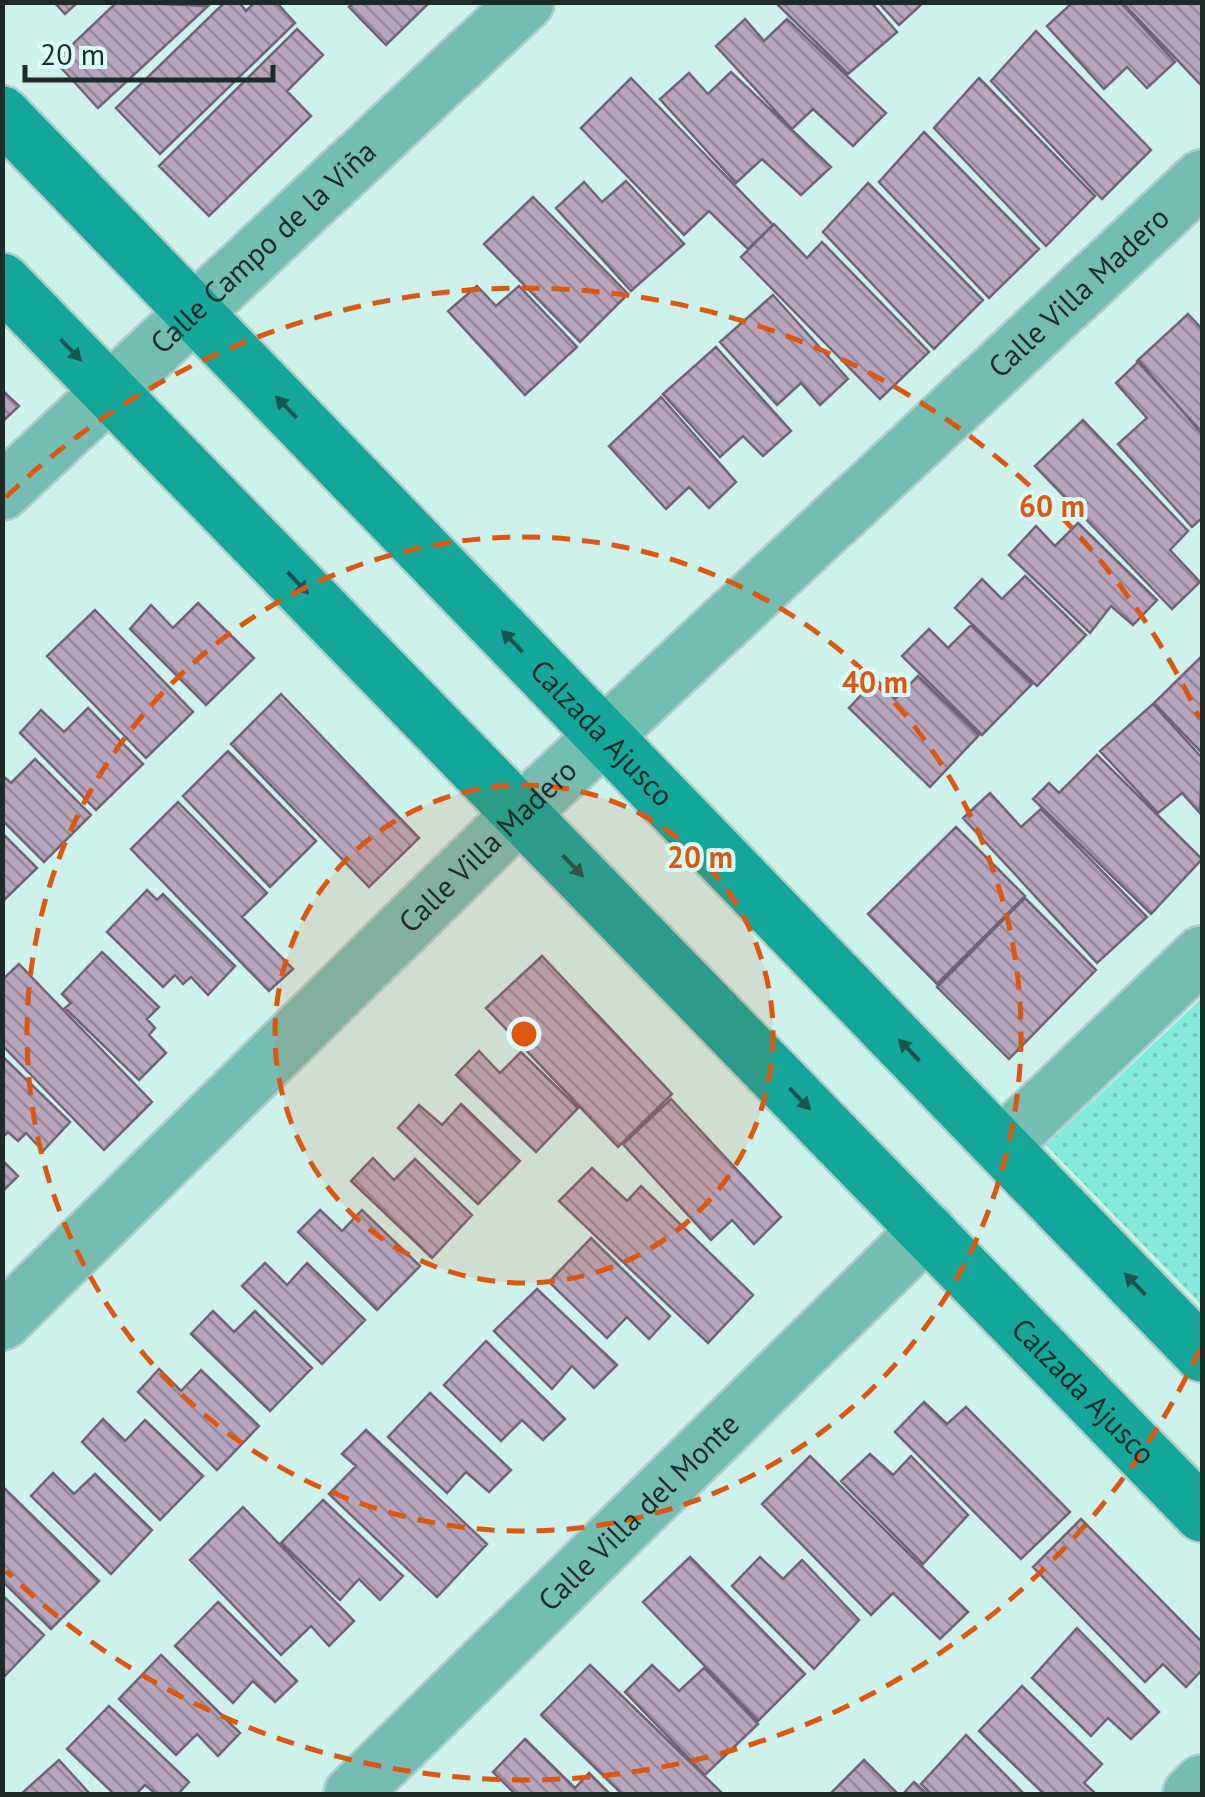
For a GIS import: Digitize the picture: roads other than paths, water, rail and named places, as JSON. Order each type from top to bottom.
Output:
[{"type":"street","name":"Calle Campo de la Viña","points":[[2,492],[526,2]]},
{"type":"street","name":"Calzada Ajusco","points":[[2,114],[1202,1354]]},
{"type":"street","name":"Calle Villa Madero","points":[[2,1322],[521,813],[1202,178]]},
{"type":"street","name":"Calzada Ajusco","points":[[2,281],[1202,1514]]},
{"type":"street","points":[[1001,1146],[1202,954]]},
{"type":"street","name":"Calle Villa del Monte","points":[[352,1794],[928,1230]]},
{"type":"street","points":[[1191,1794],[1202,1783]]}]
